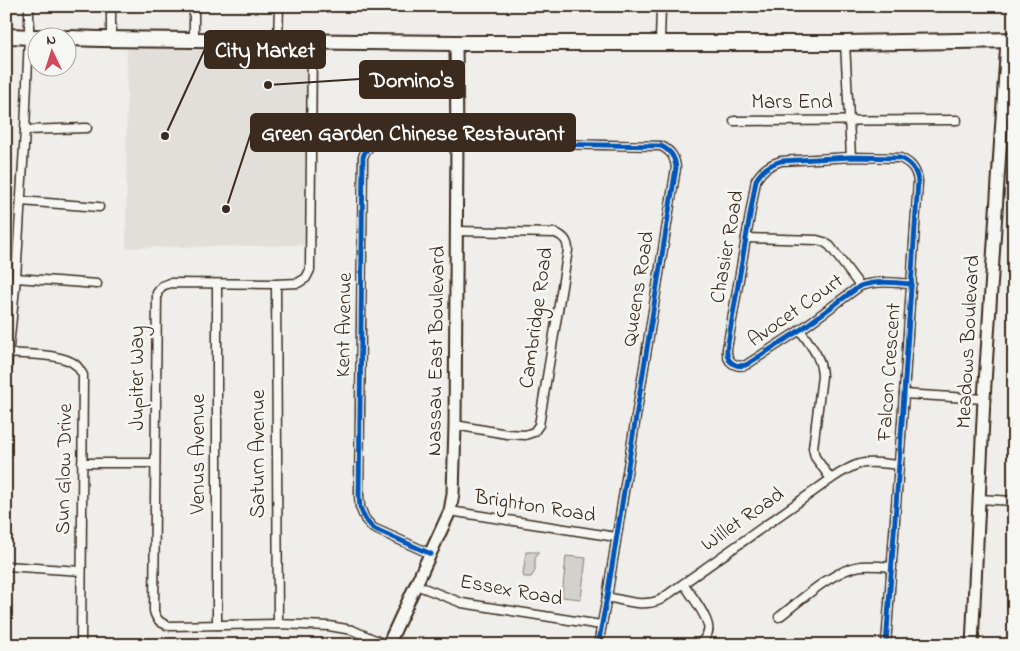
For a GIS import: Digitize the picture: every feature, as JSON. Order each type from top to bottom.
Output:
[{"type":"highway","points":[[6,36],[28,36]]},
{"type":"highway","points":[[78,38],[456,43],[1010,41]]},
{"type":"street","points":[[29,6],[29,28]]},
{"type":"street","points":[[111,6],[111,39]]},
{"type":"street","points":[[194,6],[194,40]]},
{"type":"street","points":[[278,41],[279,6]]},
{"type":"street","points":[[660,42],[661,6]]},
{"type":"street","name":"Meadows Boulevard","points":[[972,645],[984,399],[1009,92],[1010,41]]},
{"type":"street","name":"Jupiter Way","points":[[312,42],[310,270],[306,278],[298,282],[276,284],[170,283],[162,286],[157,293],[154,611],[159,621],[170,626],[278,624],[329,626],[352,630],[387,645]]},
{"type":"street","name":"Nassau East Boulevard","points":[[387,645],[450,511],[453,494],[457,142],[456,43]]},
{"type":"street","points":[[845,43],[851,157]]},
{"type":"street","points":[[6,376],[16,278],[28,60]]},
{"type":"street","name":"Mars End","points":[[734,121],[957,120]]},
{"type":"street","points":[[25,130],[86,128]]},
{"type":"street","name":"Kent Avenue","points":[[431,554],[373,528],[365,519],[360,507],[363,157],[369,146],[380,141],[457,142]]},
{"type":"street","name":"Queens Road","points":[[457,142],[661,146],[668,149],[675,161],[676,168],[598,645]]},
{"type":"street","name":"Chasier Road","points":[[730,362],[727,349],[756,180],[762,171],[771,164],[781,161],[851,157]]},
{"type":"street","name":"Falcon Crescent","points":[[851,157],[900,158],[907,161],[913,167],[918,181],[900,465],[886,645]]},
{"type":"street","points":[[21,202],[99,207]]},
{"type":"street","name":"Cambridge Road","points":[[455,425],[507,434],[525,435],[530,434],[537,428],[568,250],[566,239],[556,233],[456,231]]},
{"type":"street","points":[[746,238],[817,240],[824,242],[830,246],[860,286]]},
{"type":"street","points":[[16,278],[97,284]]},
{"type":"street","name":"Avocet Court","points":[[730,362],[737,366],[746,365],[800,330],[860,286],[880,282],[912,284]]},
{"type":"street","name":"Venus Avenue","points":[[217,284],[217,625]]},
{"type":"street","name":"Saturn Avenue","points":[[276,284],[278,624]]},
{"type":"street","points":[[800,330],[818,356],[821,366],[822,376],[812,448],[815,457],[831,479]]},
{"type":"street","name":"Sun Glow Drive","points":[[8,353],[58,357],[78,366],[83,375],[81,645]]},
{"type":"street","points":[[904,394],[984,399]]},
{"type":"street","points":[[82,463],[155,463]]},
{"type":"street","name":"Willet Road","points":[[607,597],[641,604],[652,604],[684,584],[831,479],[848,469],[860,464],[900,465]]},
{"type":"street","points":[[979,499],[1014,501]]},
{"type":"street","name":"Brighton Road","points":[[450,511],[616,537]]},
{"type":"street","points":[[6,566],[82,571]]},
{"type":"street","points":[[779,617],[842,571],[860,566],[892,567]]},
{"type":"street","points":[[684,584],[708,623],[708,632],[698,645]]},
{"type":"street","name":"Essex Road","points":[[416,585],[462,603],[601,625]]},
{"type":"shaded area","points":[[127,46],[319,48],[316,245],[126,248]]},
{"type":"shaded area","points":[[526,552],[539,552],[535,558],[535,571],[531,577],[524,577],[523,574]]},
{"type":"shaded area","points":[[566,556],[586,558],[581,599],[562,597]]},
{"type":"cycle path","points":[[431,554],[373,528],[365,519],[360,507],[363,157],[366,151],[369,146],[380,141],[661,146],[672,155],[676,168],[598,645]]},
{"type":"cycle path","points":[[886,645],[904,394],[918,181],[917,177],[912,167],[900,158],[851,157],[781,161],[764,170],[756,180],[727,349],[729,360],[732,363],[742,366],[746,365],[800,330],[860,286],[879,282],[905,284],[912,284]]},
{"type":"place","name":"Domino's","points":[[268,85]]},
{"type":"place","name":"City Market","points":[[165,136]]},
{"type":"place","name":"Green Garden Chinese Restaurant","points":[[226,209]]}]
